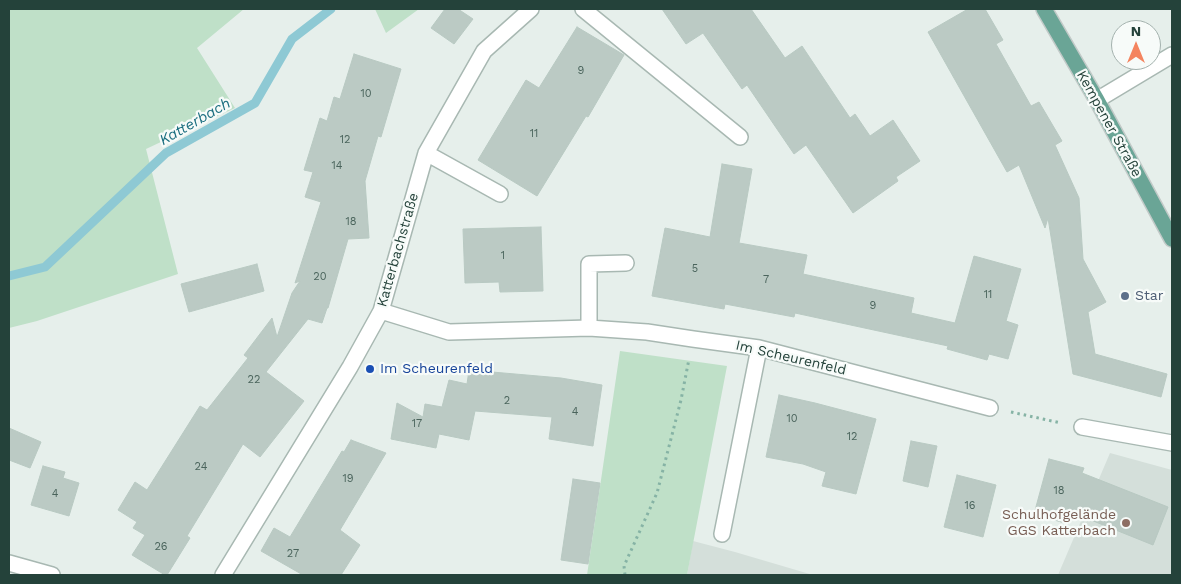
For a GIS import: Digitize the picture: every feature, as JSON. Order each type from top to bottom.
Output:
[{"type":"main road","name":"Kempener Straße","points":[[1044,9],[1097,100],[1172,239]]},
{"type":"street","name":"Katterbachstraße","points":[[223,575],[345,375],[381,311],[426,153],[484,51],[531,9]]},
{"type":"street","points":[[583,9],[740,137]]},
{"type":"street","points":[[1097,100],[1172,55]]},
{"type":"street","points":[[426,153],[500,194]]},
{"type":"street","points":[[589,328],[589,264],[626,263]]},
{"type":"street","name":"Im Scheurenfeld","points":[[381,311],[449,332],[589,328],[647,332],[759,348],[990,408]]},
{"type":"street","points":[[722,534],[759,348]]},
{"type":"street","points":[[1082,427],[1172,443]]},
{"type":"street","points":[[9,563],[52,575]]},
{"type":"path","points":[[625,575],[624,566],[657,493],[693,339]]},
{"type":"path","points":[[990,408],[1082,427]]},
{"type":"shaded area","name":"Schulhofgelände GGS Katterbach","points":[[1110,453],[1172,470],[1172,575],[1058,575]]},
{"type":"shaded area","points":[[693,541],[735,552],[813,575],[687,575]]},
{"type":"green space","points":[[9,9],[244,9],[197,48],[235,108],[146,149],[178,274],[37,321],[9,328]]},
{"type":"green space","points":[[375,9],[419,9],[386,33]]},
{"type":"green space","points":[[620,351],[727,366],[687,575],[587,575]]},
{"type":"building","points":[[445,9],[458,9],[473,19],[454,44],[431,28]]},
{"type":"building","points":[[662,9],[751,9],[785,58],[802,46],[850,118],[855,114],[870,136],[893,120],[920,161],[896,177],[898,181],[853,213],[806,145],[794,154],[747,85],[742,89],[703,33],[686,44]]},
{"type":"building","points":[[968,9],[985,9],[1003,40],[996,44],[1031,106],[1039,102],[1062,141],[1055,145],[1079,198],[1083,259],[1106,302],[1088,312],[1095,354],[1167,374],[1161,397],[1073,374],[1048,218],[1045,228],[1019,165],[1007,172],[928,32]]},
{"type":"building","points":[[577,27],[624,55],[588,117],[586,116],[537,196],[478,160],[526,80],[539,88]]},
{"type":"building","points":[[354,54],[401,69],[381,137],[378,136],[365,181],[369,238],[348,239],[322,323],[308,319],[266,372],[304,401],[260,457],[243,444],[187,536],[190,538],[167,575],[165,575],[132,555],[145,535],[133,528],[137,522],[118,510],[135,482],[147,490],[200,406],[207,410],[248,358],[244,355],[272,318],[277,337],[292,293],[300,281],[295,283],[321,202],[305,197],[313,172],[304,170],[320,118],[327,121],[334,97],[340,99]]},
{"type":"building","points":[[722,164],[752,169],[739,243],[807,255],[803,274],[914,298],[911,313],[955,323],[974,256],[1021,269],[1006,321],[1018,325],[1008,359],[989,354],[987,360],[947,349],[948,346],[795,313],[794,317],[725,304],[724,309],[652,296],[665,228],[710,237]]},
{"type":"building","points":[[541,227],[543,291],[500,292],[499,282],[465,283],[463,229]]},
{"type":"building","points":[[257,264],[264,291],[189,312],[181,284]]},
{"type":"building","points":[[469,370],[561,378],[602,385],[593,446],[549,439],[552,417],[475,411],[469,440],[439,434],[436,448],[391,439],[397,403],[423,417],[425,404],[442,407],[449,380],[467,384]]},
{"type":"building","points":[[779,395],[876,419],[856,494],[822,486],[826,472],[803,464],[766,457]]},
{"type":"building","points":[[9,428],[41,442],[30,468],[9,460]]},
{"type":"building","points":[[351,440],[386,453],[340,530],[360,545],[341,575],[303,575],[261,551],[274,528],[290,537],[342,451],[344,452]]},
{"type":"building","points":[[911,441],[937,446],[928,487],[903,481]]},
{"type":"building","points":[[1049,459],[1084,468],[1082,473],[1168,507],[1153,545],[1071,512],[1068,524],[1034,514]]},
{"type":"building","points":[[43,466],[65,472],[63,478],[79,483],[69,516],[31,505]]},
{"type":"building","points":[[957,475],[996,485],[983,537],[944,527]]},
{"type":"building","points":[[573,479],[600,483],[588,564],[561,560]]},
{"type":"waterway","name":"Katterbach","points":[[9,276],[45,267],[166,153],[255,103],[292,39],[331,9]]},
{"type":"place","name":"Star","points":[[1125,296]]},
{"type":"place","name":"Im Scheurenfeld","points":[[370,369]]},
{"type":"place","name":"Schulhofgelände GGS Katterbach","points":[[1126,523]]}]
